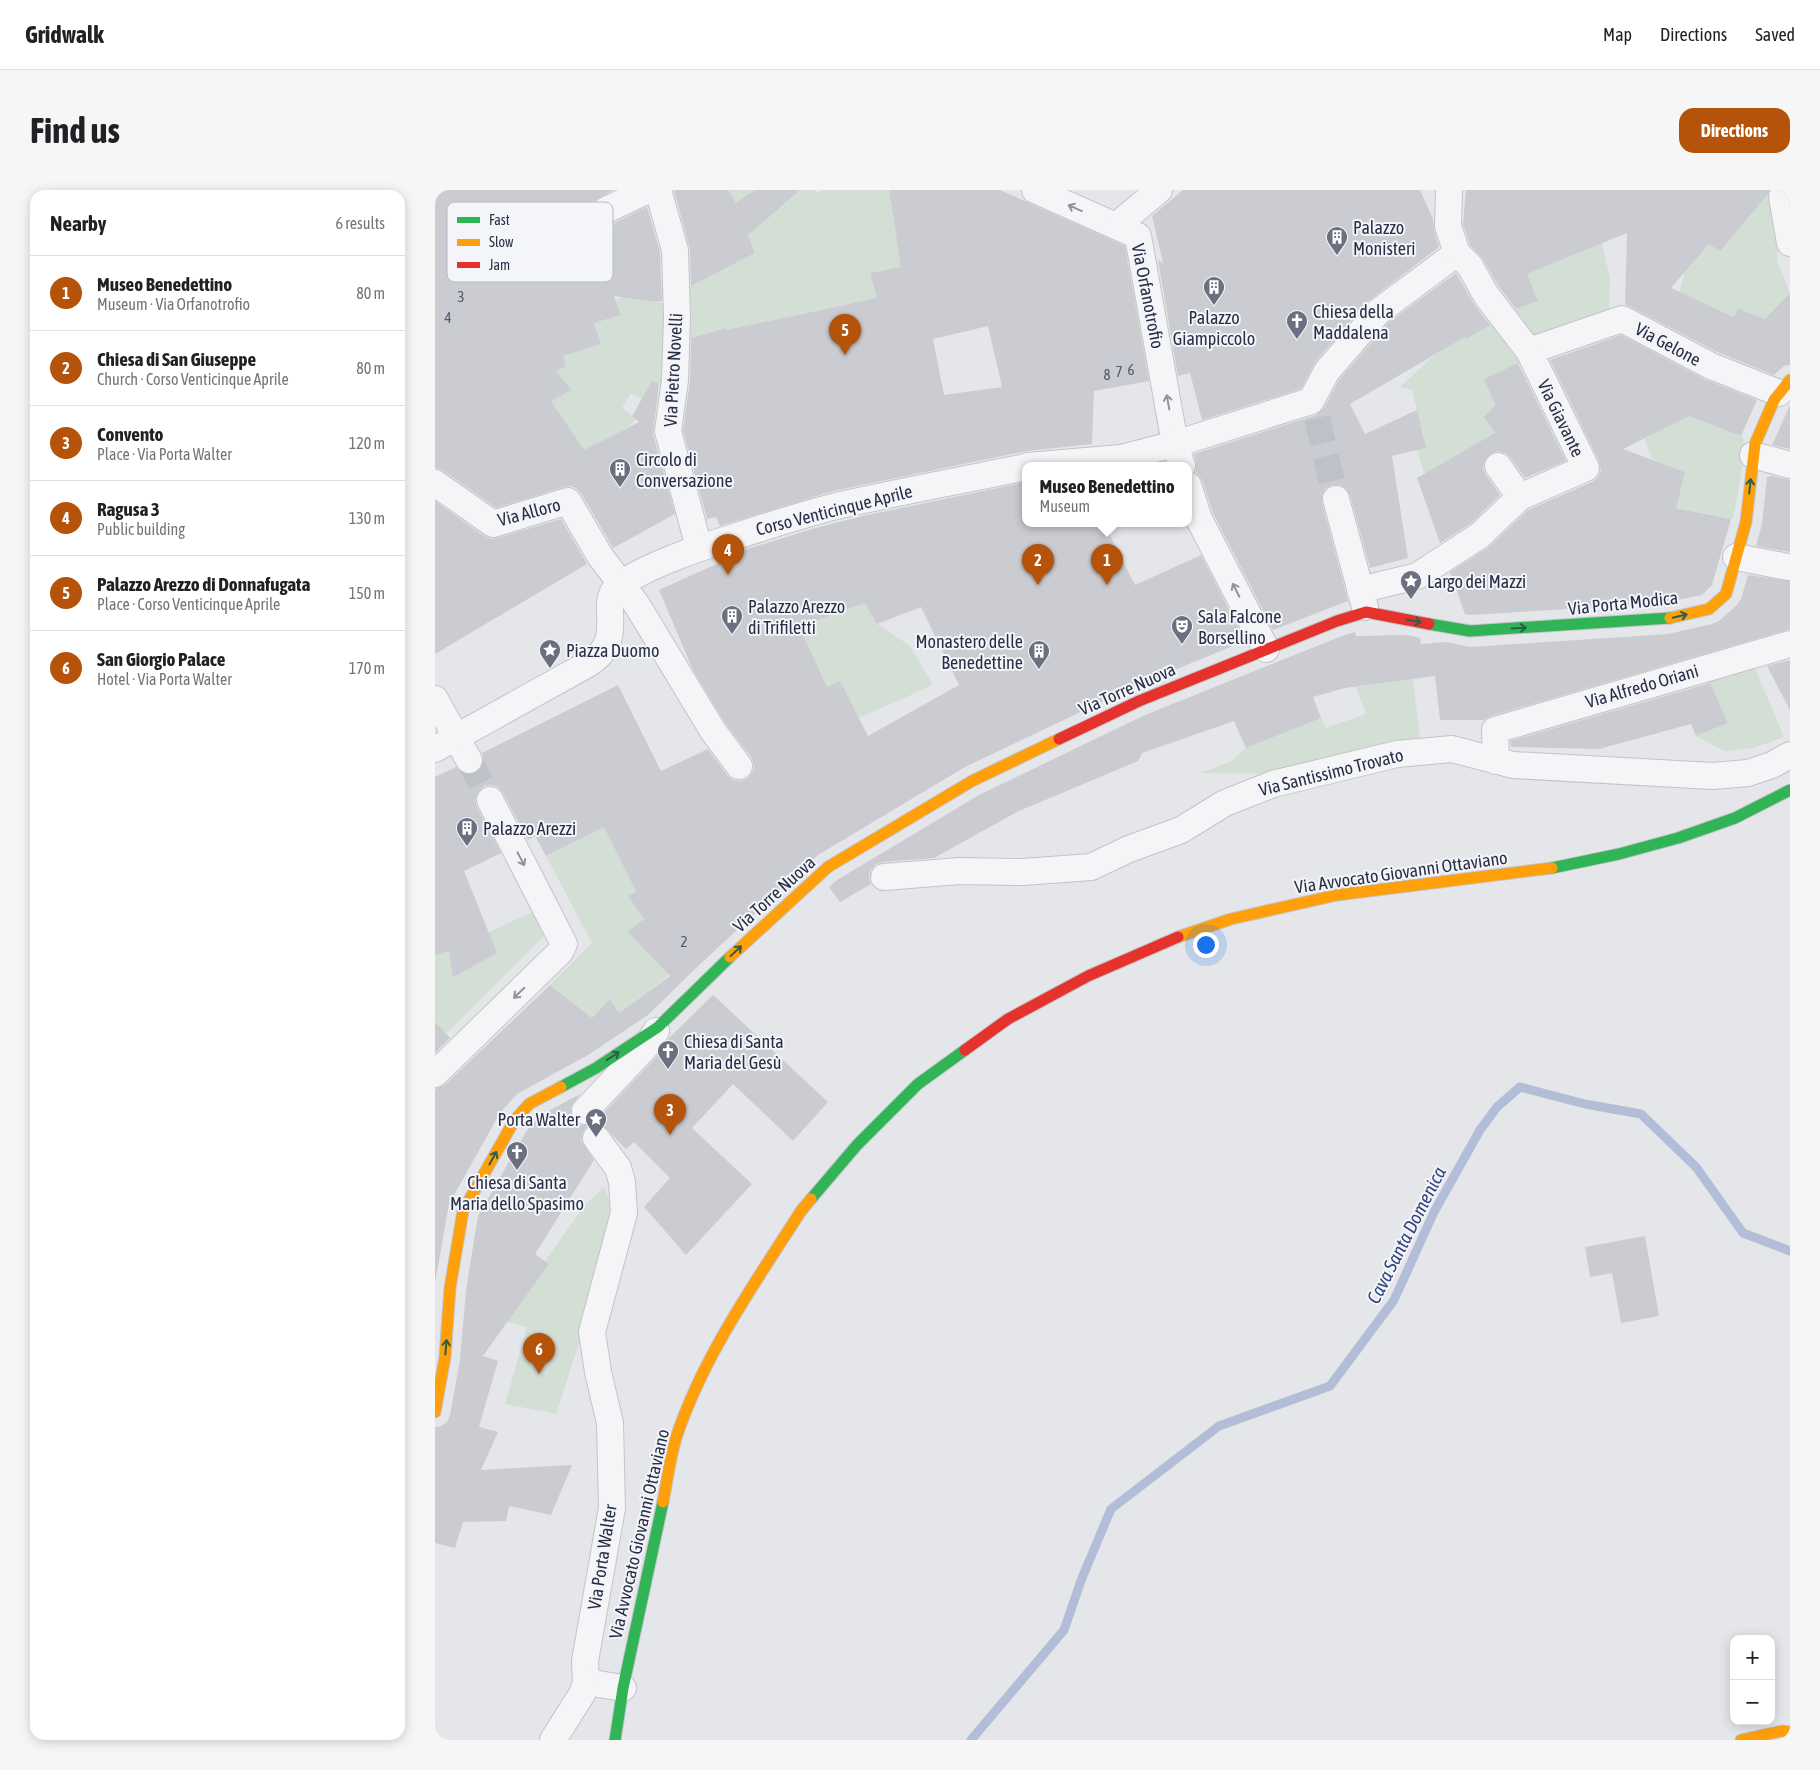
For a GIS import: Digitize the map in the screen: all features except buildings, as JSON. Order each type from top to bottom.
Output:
[{"type":"street","points":[[613,207],[648,190]]},
{"type":"street","name":"Via Pietro Novelli","points":[[658,190],[675,250],[677,317],[675,380],[669,431],[699,548]]},
{"type":"street","name":"Via Orfanotrofio","points":[[1035,190],[1138,236],[1179,455]]},
{"type":"street","points":[[1116,226],[1159,190]]},
{"type":"street","points":[[1179,455],[1314,410],[1327,371],[1378,312],[1457,254],[1448,226],[1449,190]]},
{"type":"street","points":[[1790,191],[1782,197],[1790,242]]},
{"type":"street","name":"Via Giavante","points":[[1363,601],[1417,576],[1445,559],[1479,536],[1520,498],[1586,468],[1529,351],[1487,295],[1469,266],[1457,254]]},
{"type":"street","name":"Via Gelone","points":[[1529,351],[1621,319],[1711,366],[1785,386]]},
{"type":"street","name":"Via Porta Modica","points":[[1363,601],[1470,631],[1665,619],[1709,609],[1726,594],[1746,522],[1755,444],[1773,400],[1785,386]]},
{"type":"street","name":"Corso Venticinque Aprile","points":[[1076,462],[1179,455]]},
{"type":"street","points":[[1753,455],[1790,464]]},
{"type":"street","points":[[1498,466],[1520,498]]},
{"type":"street","name":"Corso Venticinque Aprile","points":[[621,583],[649,568],[699,548],[835,507],[1022,468]]},
{"type":"street","name":"Via Alloro","points":[[435,483],[493,524],[568,501],[600,556],[621,583]]},
{"type":"street","points":[[1192,497],[1199,519],[1266,649]]},
{"type":"street","points":[[1336,499],[1363,601]]},
{"type":"street","points":[[1736,557],[1788,567]]},
{"type":"street","points":[[445,743],[601,655],[610,637],[611,595],[614,588],[621,583],[637,605],[713,732],[739,766]]},
{"type":"street","name":"Via Torre Nuova","points":[[435,1412],[445,1357],[450,1288],[463,1212],[514,1121],[529,1104],[596,1068],[658,1027],[828,867],[972,781],[1139,701],[1337,621],[1363,601]]},
{"type":"street","name":"Via Alfredo Oriani","points":[[1496,761],[1495,730],[1790,644]]},
{"type":"street","points":[[435,698],[445,743],[469,760]]},
{"type":"street","name":"Via Santissimo Trovato","points":[[884,877],[960,871],[1023,872],[1091,867],[1129,849],[1181,830],[1225,803],[1273,784],[1397,754],[1452,749],[1513,765],[1713,776],[1748,772],[1773,765],[1790,755]]},
{"type":"street","name":"Via Avvocato Giovanni Ottaviano","points":[[615,1740],[623,1688],[676,1439],[703,1372],[740,1306],[801,1211],[857,1144],[918,1084],[1016,1014],[1088,976],[1175,938],[1203,928],[1231,919],[1337,895],[1557,867],[1619,854],[1678,838],[1735,818],[1790,790]]},
{"type":"street","points":[[435,1074],[560,952],[564,944],[490,800]]},
{"type":"street","points":[[585,1111],[648,1044],[658,1027]]},
{"type":"street","name":"Via Porta Walter","points":[[586,1682],[585,1662],[612,1508],[610,1423],[598,1372],[592,1332],[624,1213],[622,1182],[618,1168],[596,1138]]},
{"type":"street","points":[[553,1740],[582,1694],[586,1682],[623,1688]]},
{"type":"street","points":[[1741,1740],[1782,1731],[1790,1732]]},
{"type":"shaded area","points":[[728,190],[779,190],[784,204],[800,190],[814,190],[819,193],[822,190],[889,190],[896,238],[920,234],[918,264],[870,273],[884,324],[861,327],[853,303],[768,321],[774,350],[734,361],[726,328],[687,339],[682,291],[755,253],[736,203]]},
{"type":"shaded area","points":[[1749,190],[1779,190],[1777,261],[1790,293],[1765,319],[1739,308],[1734,317],[1679,292],[1685,272],[1709,244]]},
{"type":"shaded area","points":[[1526,239],[1539,269],[1602,243],[1610,279],[1609,316],[1529,342],[1506,313],[1538,301],[1514,245]]},
{"type":"shaded area","points":[[640,288],[641,300],[668,304],[667,385],[652,381],[642,399],[631,393],[622,408],[636,419],[627,428],[603,440],[595,481],[552,427],[562,418],[551,401],[556,371],[566,367],[563,356],[601,344],[594,323],[621,315],[616,300]]},
{"type":"shaded area","points":[[1496,321],[1526,360],[1484,379],[1493,403],[1496,419],[1494,435],[1490,443],[1499,455],[1485,461],[1424,473],[1415,442],[1424,438],[1412,390],[1400,387],[1436,354],[1461,339],[1453,325],[1471,336]]},
{"type":"shaded area","points":[[1683,413],[1743,437],[1745,454],[1733,519],[1677,508],[1673,524],[1663,533],[1678,497],[1685,472],[1653,460],[1644,439],[1674,423]]},
{"type":"shaded area","points":[[865,603],[877,624],[910,646],[933,685],[859,718],[839,682],[827,687],[819,671],[785,632]]},
{"type":"shaded area","points":[[1753,664],[1784,737],[1753,748],[1724,751],[1696,736],[1728,723],[1708,679]]},
{"type":"shaded area","points":[[1413,679],[1420,740],[1278,774],[1199,773],[1230,762],[1246,748],[1321,718],[1326,728],[1366,714],[1356,687]]},
{"type":"shaded area","points":[[569,771],[653,880],[628,896],[644,919],[629,932],[679,962],[664,979],[619,1013],[610,999],[592,1018],[550,985],[592,943],[546,856],[580,839]]},
{"type":"shaded area","points":[[532,912],[544,936],[446,1034],[435,1022],[435,955],[449,951]]},
{"type":"shaded area","points":[[604,1187],[613,1210],[601,1276],[556,1414],[505,1404],[527,1327],[507,1322],[549,1264],[545,1261],[585,1205]]},
{"type":"waterway","name":"Cava Santa Domenica","points":[[971,1740],[1064,1630],[1082,1578],[1111,1509],[1219,1426],[1330,1386],[1394,1300],[1434,1212],[1480,1130],[1497,1107],[1520,1087],[1585,1104],[1641,1114],[1696,1167],[1743,1233],[1790,1251]]},
{"type":"tunnel","points":[[1317,418],[1336,499]]},
{"type":"tunnel","points":[[469,760],[490,800]]},
{"type":"traffic: fast","points":[[1429,624],[1470,631],[1670,618]]},
{"type":"traffic: fast","points":[[1552,868],[1619,854],[1678,838],[1735,818],[1790,790]]},
{"type":"traffic: fast","points":[[561,1087],[596,1068],[658,1027],[730,957]]},
{"type":"traffic: fast","points":[[811,1199],[857,1145],[918,1084],[965,1050]]},
{"type":"traffic: fast","points":[[615,1740],[623,1688],[663,1502]]},
{"type":"traffic: slow","points":[[1670,618],[1709,609],[1726,594],[1746,522],[1755,444],[1774,400],[1790,380]]},
{"type":"traffic: slow","points":[[730,957],[828,867],[972,781],[1059,739]]},
{"type":"traffic: slow","points":[[1178,937],[1231,919],[1337,895],[1552,868]]},
{"type":"traffic: slow","points":[[435,1412],[445,1357],[450,1288],[463,1211],[514,1121],[529,1104],[561,1087]]},
{"type":"traffic: slow","points":[[663,1502],[676,1438],[700,1378],[748,1293],[801,1211],[811,1199]]},
{"type":"traffic: slow","points":[[1741,1740],[1782,1731],[1790,1732]]},
{"type":"traffic: jam","points":[[1059,739],[1139,701],[1337,621],[1366,612],[1429,624]]},
{"type":"traffic: jam","points":[[965,1050],[1008,1019],[1088,976],[1178,937]]},
{"type":"place","name":"Palazzo Monisteri","points":[[1337,256]]},
{"type":"place","name":"Palazzo Giampiccolo","points":[[1214,306]]},
{"type":"place","name":"Chiesa della Maddalena","points":[[1297,340]]},
{"type":"place","name":"Palazzo Arezzo di Donnafugata","points":[[845,355]]},
{"type":"place","name":"Circolo di Conversazione","points":[[620,488]]},
{"type":"place","name":"Ragusa 3","points":[[728,575]]},
{"type":"place","name":"Chiesa di San Giuseppe","points":[[1038,585]]},
{"type":"place","name":"Museo Benedettino","points":[[1107,585]]},
{"type":"place","name":"Largo dei Mazzi","points":[[1411,600]]},
{"type":"place","name":"Palazzo Arezzo di Trifiletti","points":[[732,635]]},
{"type":"place","name":"Sala Falcone Borsellino","points":[[1182,645]]},
{"type":"place","name":"Piazza Duomo","points":[[550,669]]},
{"type":"place","name":"Monastero delle Benedettine","points":[[1039,670]]},
{"type":"place","name":"Palazzo Arezzi","points":[[467,847]]},
{"type":"place","name":"Chiesa di Santa Maria del Gesù","points":[[668,1070]]},
{"type":"place","name":"Convento","points":[[670,1135]]},
{"type":"place","name":"Porta Walter","points":[[596,1138]]},
{"type":"place","name":"Chiesa di Santa Maria dello Spasimo","points":[[517,1171]]},
{"type":"place","name":"San Giorgio Palace","points":[[539,1374]]}]
